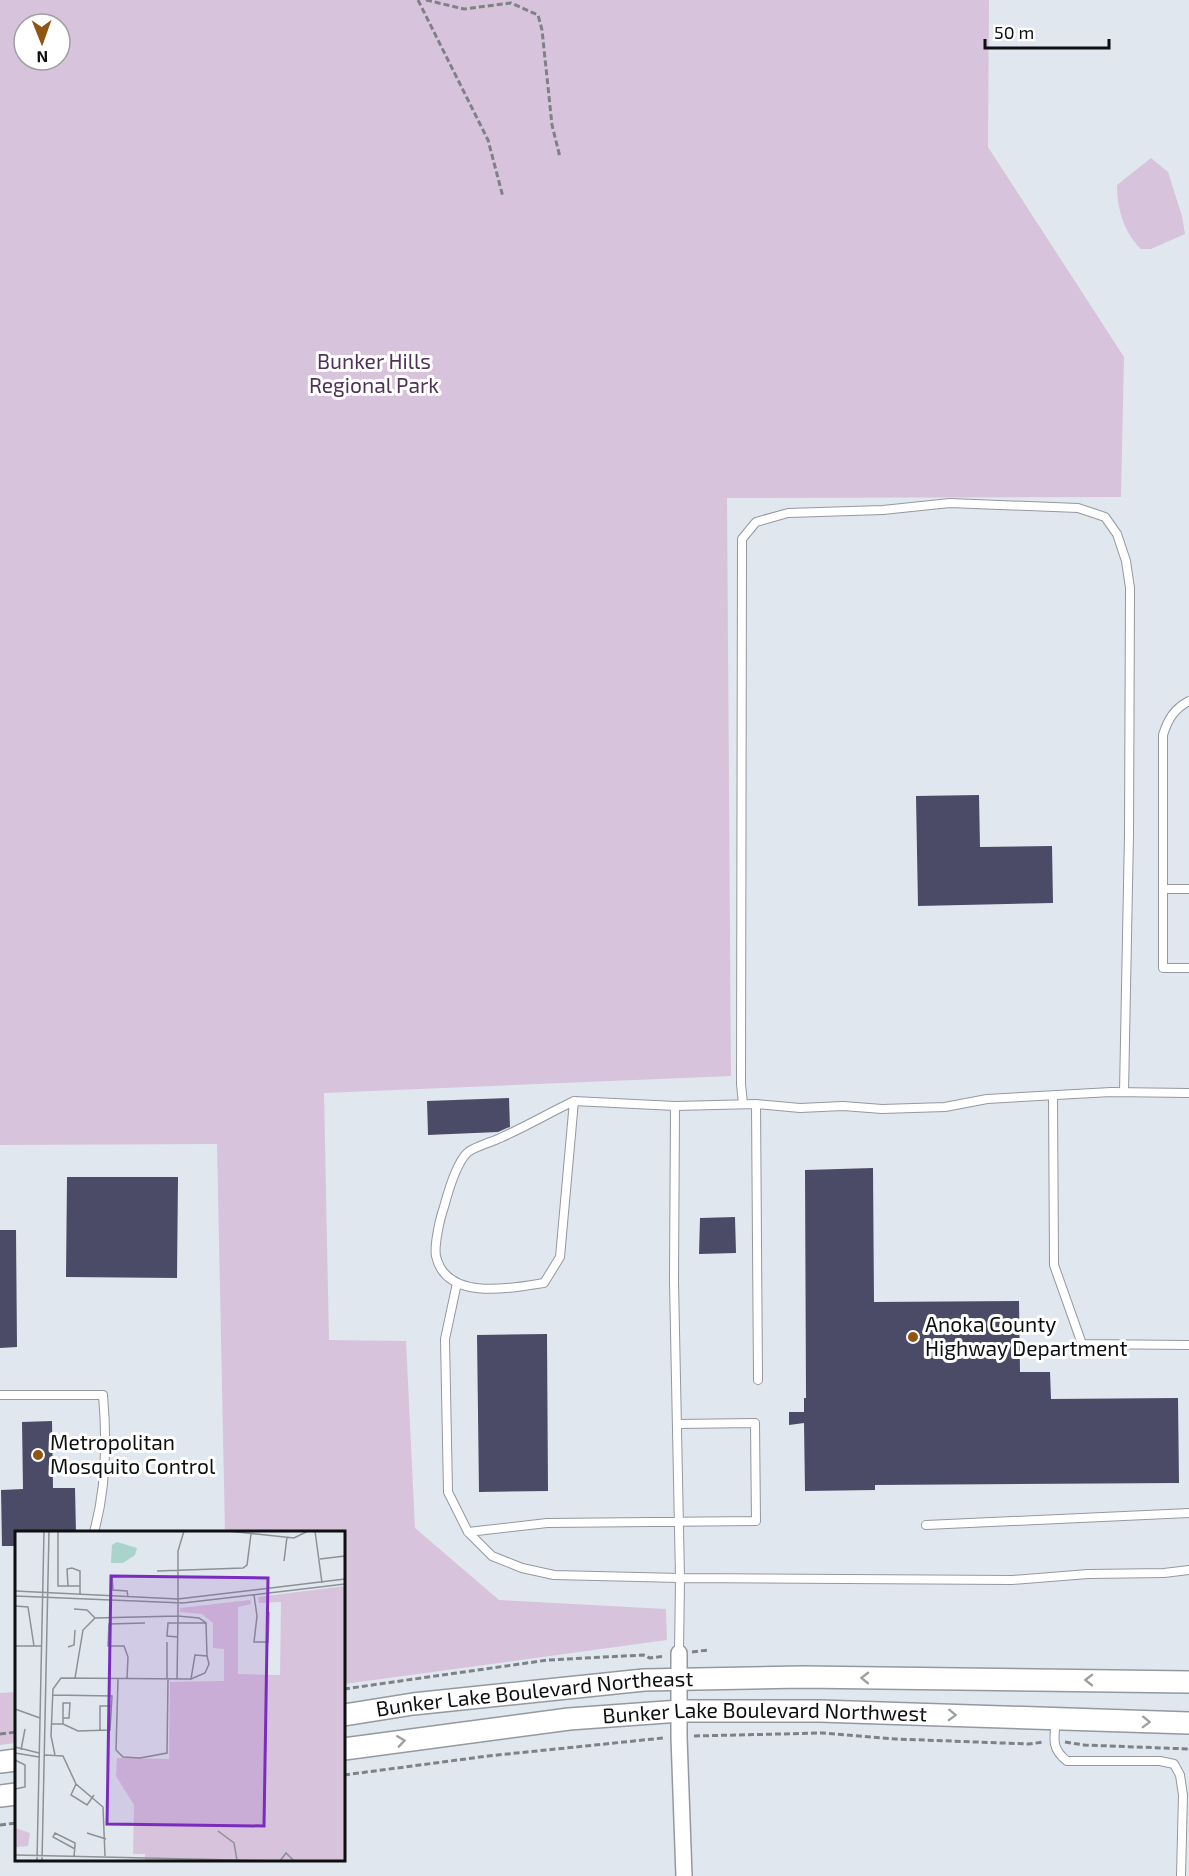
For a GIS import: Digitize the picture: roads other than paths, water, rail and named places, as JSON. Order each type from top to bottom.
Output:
[{"type":"main road","name":"Bunker Lake Boulevard Northeast","points":[[345,1715],[480,1696],[644,1680],[727,1678]]},
{"type":"main road","name":"Bunker Lake Boulevard Northwest","points":[[727,1678],[1189,1682]]},
{"type":"main road","name":"Bunker Lake Boulevard Northwest","points":[[345,1749],[569,1719],[680,1711],[820,1711],[1189,1724]]},
{"type":"main road","points":[[0,1762],[15,1760]]},
{"type":"main road","points":[[0,1796],[15,1794]]},
{"type":"street","points":[[679,1653],[684,1876]]},
{"type":"lane","points":[[743,1104],[741,1084],[742,539],[756,522],[788,513],[883,510],[950,503],[1078,508],[1105,517],[1117,534],[1126,561],[1130,588],[1129,834],[1124,1092]]},
{"type":"lane","points":[[1189,701],[1178,707],[1168,720],[1163,735],[1163,968],[1189,968]]},
{"type":"lane","points":[[1163,889],[1189,889]]},
{"type":"lane","points":[[574,1101],[560,1257],[544,1283],[479,1289],[457,1283],[445,1274],[436,1256],[442,1211],[453,1178],[468,1152],[574,1101],[675,1106],[756,1104],[800,1108],[843,1106],[882,1109],[945,1107],[987,1099],[1053,1095],[1124,1092],[1189,1093]]},
{"type":"lane","points":[[1053,1095],[1053,1265],[1082,1344],[1189,1345]]},
{"type":"lane","points":[[756,1104],[758,1380]]},
{"type":"lane","points":[[675,1106],[674,1281],[680,1578],[679,1653]]},
{"type":"lane","points":[[457,1283],[445,1339],[448,1492],[468,1533],[492,1556],[522,1568],[554,1575],[1012,1580],[1189,1570]]},
{"type":"lane","points":[[0,1395],[102,1395],[105,1423],[100,1508],[94,1531]]},
{"type":"lane","points":[[468,1533],[547,1523],[756,1521],[755,1423],[677,1424]]},
{"type":"lane","points":[[926,1525],[1189,1513]]},
{"type":"lane","points":[[1056,1719],[1054,1742],[1059,1755],[1067,1761],[1160,1761],[1174,1764],[1180,1774],[1183,1795],[1181,1876]]},
{"type":"place","name":"Anoka County Highway Department","points":[[913,1337]]},
{"type":"place","name":"Metropolitan Mosquito Control","points":[[38,1455]]},
{"type":"park label","name":"Bunker Hills Regional Park","points":[[374,374]]}]
